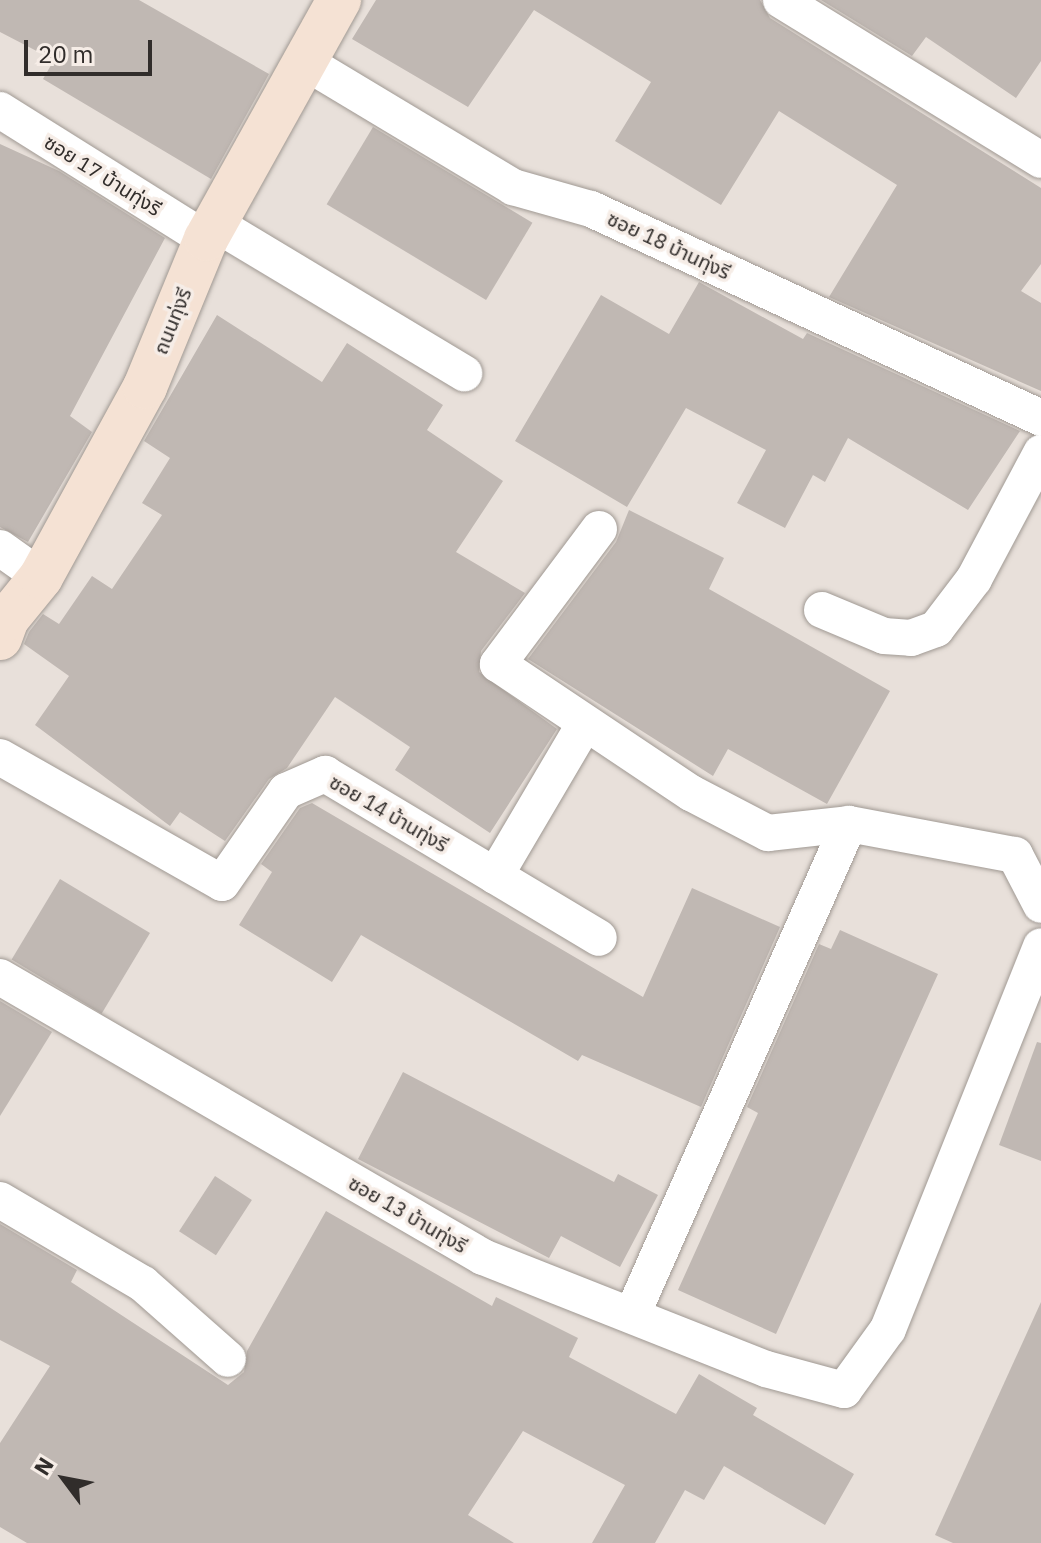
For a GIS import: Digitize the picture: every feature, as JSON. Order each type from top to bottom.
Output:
[{"type":"street","name":"ถนนทุ่งรี","points":[[0,638],[7,619],[41,577],[145,387],[210,231],[339,0]]},
{"type":"street","points":[[788,2],[1041,160]]},
{"type":"street","name":"ซอย 18 บ้านทุ่งรี","points":[[305,62],[513,187],[591,209],[1041,418]]},
{"type":"street","name":"ซอย 17 บ้านทุ่งรี","points":[[0,110],[464,373]]},
{"type":"street","points":[[822,610],[884,636],[911,638],[936,629],[974,579],[1041,453]]},
{"type":"street","points":[[599,529],[498,664],[584,725],[691,793],[768,833],[849,824],[1015,855],[1041,905]]},
{"type":"street","points":[[0,548],[41,577]]},
{"type":"street","points":[[495,876],[584,725]]},
{"type":"street","name":"ซอย 14 บ้านทุ่งรี","points":[[0,757],[222,883],[286,791],[325,774],[599,938]]},
{"type":"street","points":[[632,1315],[849,824]]},
{"type":"street","name":"ซอย 13 บ้านทุ่งรี","points":[[0,977],[483,1257],[766,1369],[844,1390],[888,1329],[1041,947]]},
{"type":"street","points":[[0,1200],[143,1284],[228,1359]]},
{"type":"building","points":[[0,0],[139,0],[269,74],[211,179],[43,79],[54,60],[0,32]]},
{"type":"building","points":[[376,0],[760,0],[770,18],[1041,188],[1041,264],[1021,291],[1041,303],[1041,391],[829,297],[897,185],[779,111],[721,205],[615,141],[651,82],[534,10],[468,107],[352,39]]},
{"type":"building","points":[[821,0],[1041,0],[1041,61],[1016,98],[926,37],[912,56]]},
{"type":"building","points":[[373,127],[532,223],[486,300],[327,204]]},
{"type":"building","points":[[0,144],[59,171],[165,238],[70,416],[92,432],[28,542],[0,527]]},
{"type":"building","points":[[699,282],[803,339],[807,333],[1020,431],[968,510],[848,438],[825,482],[813,475],[785,528],[737,503],[766,450],[686,408],[627,507],[515,441],[601,295],[669,334]]},
{"type":"building","points":[[217,315],[322,382],[347,343],[443,405],[427,430],[503,481],[456,552],[525,593],[481,651],[479,672],[557,729],[490,833],[395,770],[410,747],[335,697],[287,768],[269,779],[225,841],[180,812],[170,826],[35,725],[69,676],[24,644],[29,632],[43,614],[59,624],[92,576],[112,589],[162,515],[142,503],[170,458],[144,441]]},
{"type":"building","points":[[629,510],[724,558],[709,589],[890,691],[827,804],[728,749],[713,776],[528,659],[616,542]]},
{"type":"building","points":[[312,803],[643,997],[692,888],[780,927],[701,1107],[582,1055],[578,1061],[361,935],[332,982],[239,925],[272,872],[261,864],[300,808]]},
{"type":"building","points":[[60,879],[150,933],[102,1014],[12,960]]},
{"type":"building","points":[[840,930],[938,974],[776,1334],[678,1290],[758,1113],[747,1107],[819,944],[831,949]]},
{"type":"building","points":[[0,1001],[52,1032],[0,1116]]},
{"type":"building","points":[[1037,1042],[1041,1043],[1041,1161],[999,1145]]},
{"type":"building","points":[[403,1072],[614,1182],[618,1174],[658,1195],[620,1267],[561,1236],[549,1258],[358,1159]]},
{"type":"building","points":[[215,1176],[252,1200],[216,1255],[179,1231]]},
{"type":"building","points":[[326,1211],[492,1306],[496,1297],[578,1338],[569,1357],[676,1414],[699,1374],[757,1408],[753,1415],[854,1474],[825,1525],[724,1466],[704,1500],[685,1490],[655,1543],[592,1543],[625,1485],[523,1431],[468,1515],[514,1543],[27,1543],[0,1527],[0,1443],[50,1366],[0,1340],[0,1224],[77,1270],[71,1282],[228,1385],[244,1372],[247,1351]]},
{"type":"building","points":[[1041,1302],[1041,1543],[953,1543],[935,1535]]}]
